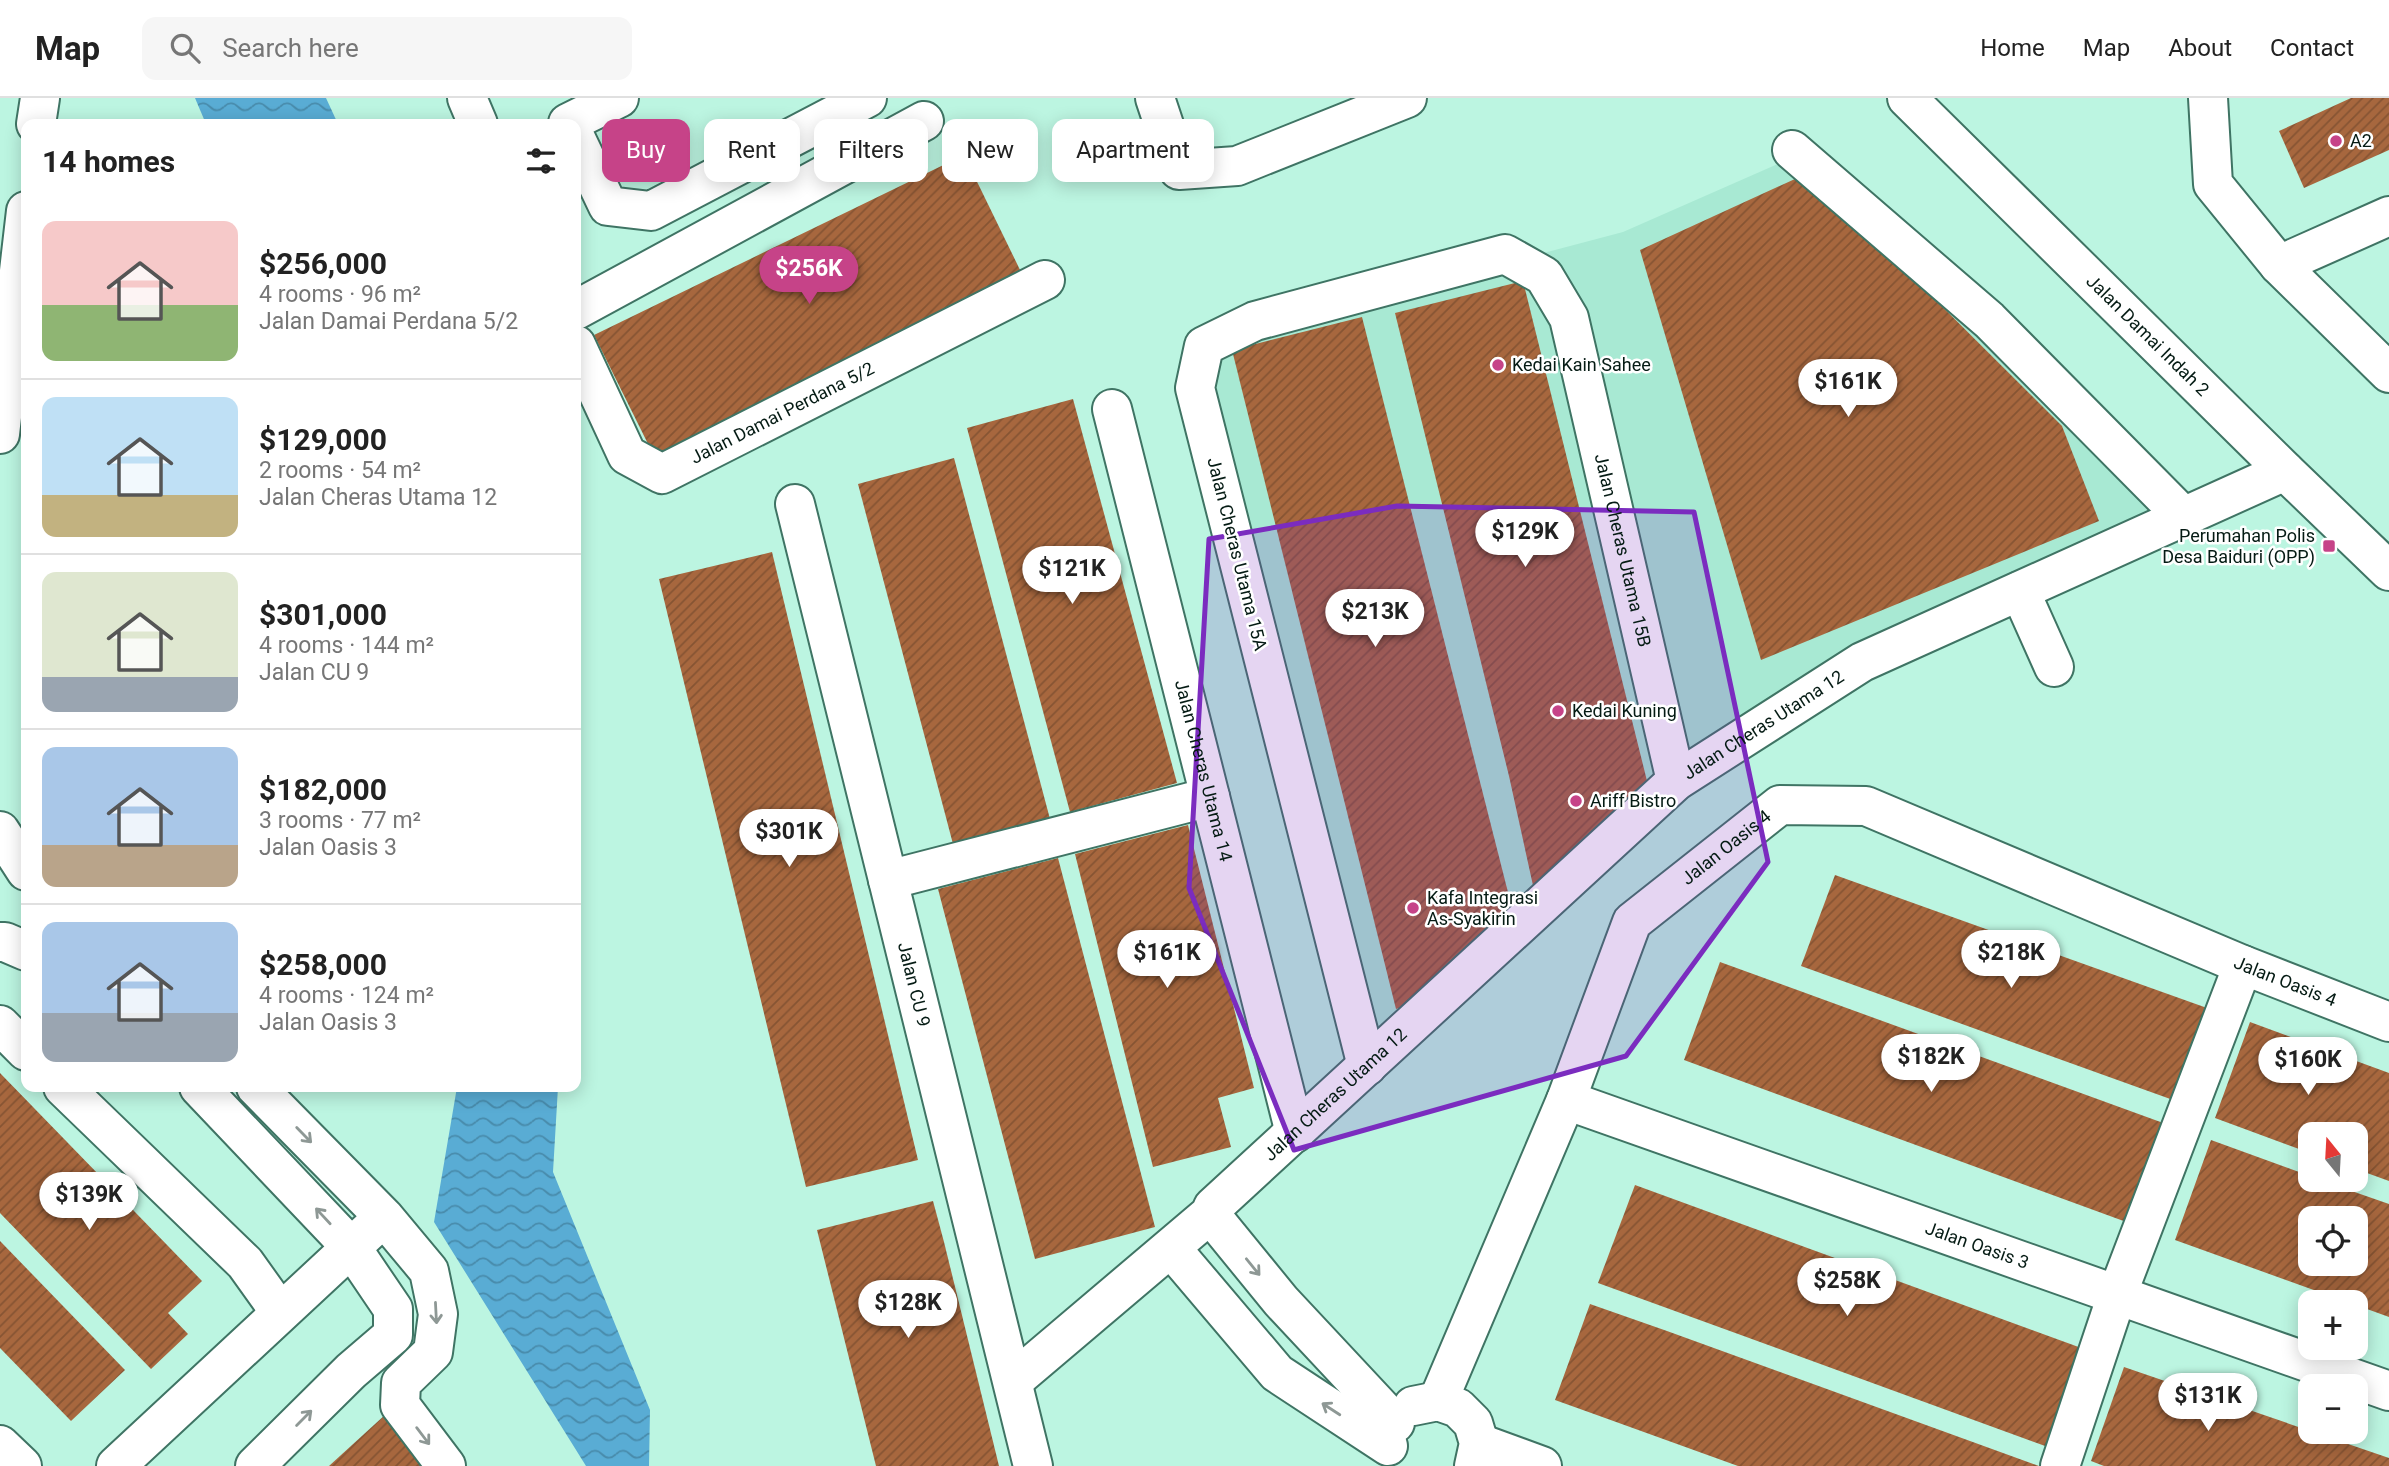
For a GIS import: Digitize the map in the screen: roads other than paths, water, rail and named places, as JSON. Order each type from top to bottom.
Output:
[{"type":"street","points":[[37,119],[40,98]]},
{"type":"street","points":[[467,98],[476,119]]},
{"type":"street","points":[[572,119],[619,98]]},
{"type":"street","points":[[581,150],[608,206],[651,211],[867,98]]},
{"type":"street","points":[[1155,98],[1179,170],[1237,166],[1407,98]]},
{"type":"street","name":"Jalan Damai Indah 2","points":[[1908,98],[2285,471],[2384,558]]},
{"type":"street","points":[[2208,98],[2213,184],[2279,265],[2389,373]]},
{"type":"street","points":[[1792,150],[1989,320],[2184,517]]},
{"type":"street","points":[[581,307],[814,180]]},
{"type":"street","points":[[2279,265],[2389,216]]},
{"type":"street","points":[[0,433],[21,254]]},
{"type":"street","name":"Jalan Cheras Utama 15B","points":[[1505,254],[1545,276],[1569,318],[1676,781]]},
{"type":"street","name":"Jalan Cheras Utama 15A","points":[[1367,1066],[1195,388],[1204,346],[1255,321],[1505,254]]},
{"type":"street","name":"Jalan Damai Perdana 5/2","points":[[581,356],[627,455],[662,474],[1045,280]]},
{"type":"street","name":"Jalan Cheras Utama 14","points":[[1112,409],[1295,1133]]},
{"type":"street","name":"Jalan Cheras Utama 12","points":[[1013,1381],[1210,1214],[1213,1207],[1676,781],[1862,662],[2285,471]]},
{"type":"street","name":"Jalan CU 9","points":[[795,504],[1033,1466]]},
{"type":"street","points":[[2020,591],[2054,667]]},
{"type":"street","points":[[888,880],[1210,797]]},
{"type":"street","name":"Jalan Oasis 4","points":[[1438,1401],[1566,1100],[1632,922],[1780,805],[1866,806],[2243,965],[2389,1022]]},
{"type":"street","points":[[0,942],[21,949]]},
{"type":"street","points":[[2060,1466],[2117,1295],[2243,965]]},
{"type":"street","points":[[0,1025],[21,1046]]},
{"type":"street","points":[[69,1092],[245,1263],[280,1312]]},
{"type":"street","points":[[204,1092],[351,1247],[393,1310],[393,1335],[351,1371],[256,1466]]},
{"type":"street","points":[[261,1092],[384,1217],[429,1271],[438,1314],[433,1352],[401,1383],[400,1405],[446,1466]]},
{"type":"street","name":"Jalan Oasis 3","points":[[1566,1100],[2389,1391]]},
{"type":"street","points":[[1210,1214],[1392,1445]]},
{"type":"street","points":[[116,1466],[384,1217]]},
{"type":"street","points":[[1171,1248],[1277,1374],[1392,1445]]},
{"type":"street","points":[[1392,1445],[1413,1405],[1438,1401],[1458,1408],[1473,1423],[1477,1455],[1542,1466]]},
{"type":"street","points":[[0,1445],[22,1466]]},
{"type":"water","points":[[195,98],[326,98],[336,119],[204,119]]},
{"type":"water","points":[[456,1092],[558,1092],[553,1172],[650,1410],[649,1466],[586,1466],[434,1222]]},
{"type":"place","name":"A2","points":[[2336,141]]},
{"type":"place","name":"Kedai Kain Sahee","points":[[1498,365]]},
{"type":"place","name":"Perumahan Polis Desa Baiduri (OPP)","points":[[2329,546]]},
{"type":"place","name":"Kedai Kuning","points":[[1558,711]]},
{"type":"place","name":"Ariff Bistro","points":[[1576,801]]},
{"type":"place","name":"Kafa Integrasi As-Syakirin","points":[[1413,908]]}]
